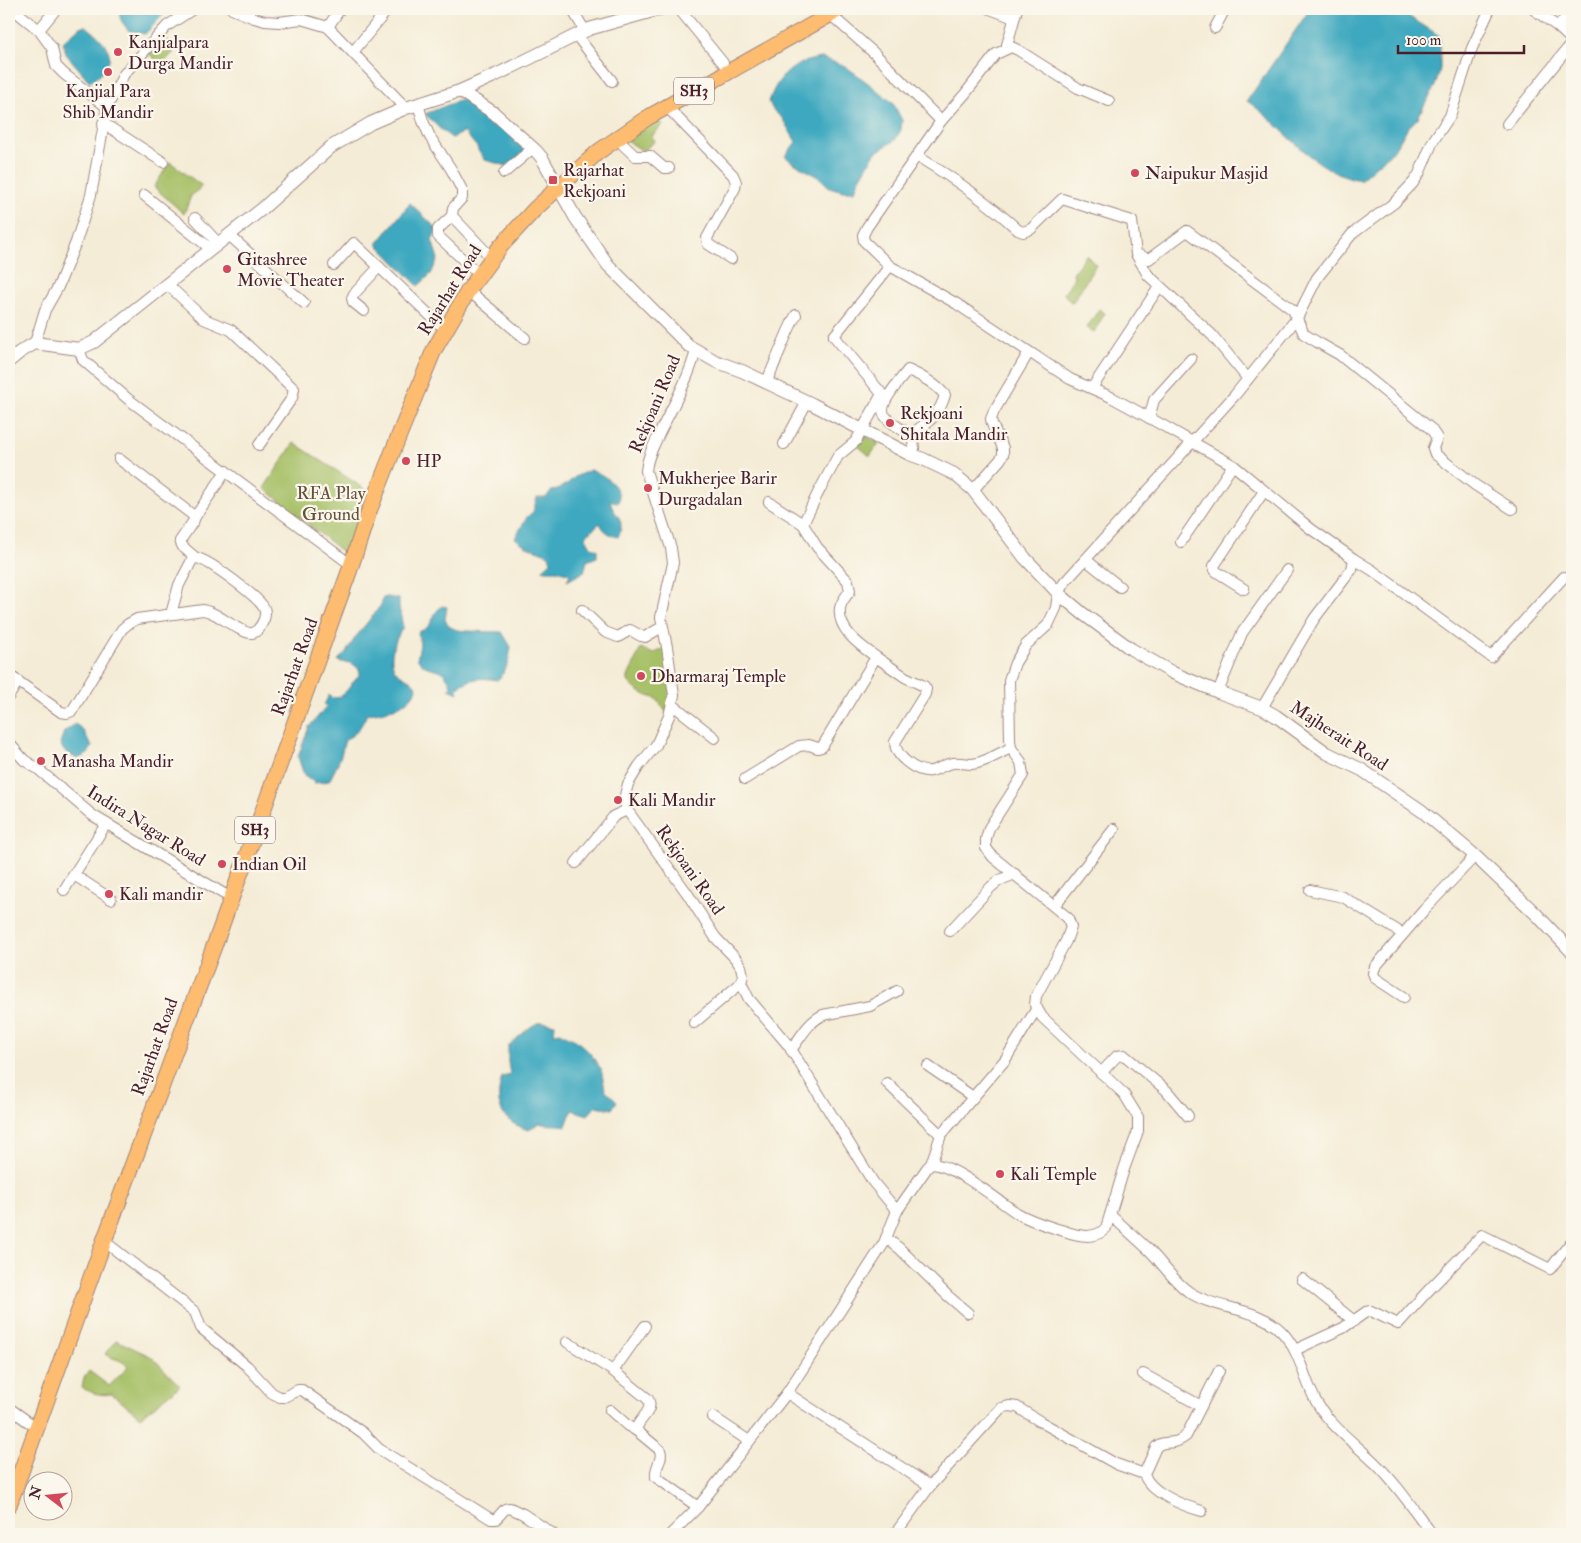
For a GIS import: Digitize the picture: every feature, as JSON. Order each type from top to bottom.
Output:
[{"type":"main road","name":"Rajarhat Road","points":[[9,1505],[33,1425],[224,894],[377,474],[427,348],[439,324],[473,270],[510,224],[556,184],[596,145],[638,114],[723,63],[801,22],[829,10]]},
{"type":"main road","name":"Rajarhat Road","points":[[9,1482],[104,1241],[216,941],[349,572],[368,514],[425,371],[446,328],[468,291],[500,247],[556,184],[647,118],[829,10]]},
{"type":"street","points":[[13,9],[39,30],[49,43],[56,66],[106,106]]},
{"type":"street","points":[[39,30],[56,9]]},
{"type":"street","points":[[35,343],[45,310],[58,286],[76,242],[91,195],[106,106],[124,74],[167,26],[193,9]]},
{"type":"street","points":[[232,9],[264,21],[279,22],[301,19],[328,27],[352,52],[412,106],[423,121],[430,137],[462,190],[462,198],[454,208],[452,216],[438,229],[438,236],[473,270]]},
{"type":"street","points":[[328,27],[340,9]]},
{"type":"street","points":[[352,52],[388,9]]},
{"type":"street","points":[[572,9],[581,33],[612,81]]},
{"type":"street","points":[[9,361],[35,343],[78,349],[94,342],[262,208],[331,147],[371,123],[412,106],[460,91],[581,33],[660,9]]},
{"type":"street","points":[[679,9],[723,63]]},
{"type":"street","points":[[990,9],[1016,13],[1007,45],[1009,48],[996,54],[941,121],[867,227],[863,235],[864,241],[890,266],[957,304],[1070,380],[1092,388],[1149,418],[1233,466],[1310,529],[1372,570],[1492,657],[1564,577]]},
{"type":"street","points":[[1215,28],[1225,9]]},
{"type":"street","points":[[931,1164],[937,1164],[952,1170],[1033,1221],[1083,1236],[1096,1236],[1106,1228],[1134,1142],[1139,1123],[1138,1117],[1124,1094],[1042,1017],[1035,1006],[1036,996],[1066,941],[1071,927],[1068,918],[1055,905],[993,857],[986,848],[989,828],[1023,775],[1021,762],[1011,748],[1009,680],[1022,650],[1048,625],[1056,608],[1058,593],[1068,578],[1235,395],[1297,318],[1317,278],[1352,234],[1394,203],[1413,183],[1419,174],[1433,141],[1450,116],[1472,48],[1490,9]]},
{"type":"street","points":[[1507,124],[1572,42],[1558,27],[1533,9]]},
{"type":"street","points":[[829,10],[941,121]]},
{"type":"street","points":[[1558,27],[1572,10]]},
{"type":"street","points":[[1007,45],[1078,88],[1109,101]]},
{"type":"street","name":"Rekjoani Road","points":[[460,91],[494,113],[542,158],[592,244],[608,265],[630,285],[683,341],[714,360],[742,371],[909,454],[954,474],[973,490],[1025,558],[1058,593]]},
{"type":"street","points":[[667,107],[733,175],[736,182],[735,188],[706,238],[708,244],[731,259]]},
{"type":"street","points":[[103,123],[164,162]]},
{"type":"street","points":[[617,139],[635,156],[650,156],[664,168],[669,168]]},
{"type":"street","points":[[504,173],[533,148]]},
{"type":"street","points":[[917,156],[959,182],[996,209],[1018,230],[1023,232],[1031,228],[1062,199],[1132,221],[1136,254],[1144,270],[1159,287],[1212,335],[1248,379]]},
{"type":"street","points":[[144,195],[214,246]]},
{"type":"street","points":[[452,216],[486,252]]},
{"type":"street","points":[[195,218],[214,246]]},
{"type":"street","points":[[1136,254],[1148,259],[1187,232],[1293,310],[1304,334],[1340,355],[1432,429],[1437,438],[1433,448],[1435,454],[1475,485],[1512,509]]},
{"type":"street","points":[[229,235],[304,303]]},
{"type":"street","points":[[334,265],[354,243],[439,324]]},
{"type":"street","points":[[364,311],[353,302],[352,298],[379,266]]},
{"type":"street","points":[[803,524],[838,456],[856,440],[882,394],[834,336],[890,266]]},
{"type":"street","points":[[167,284],[204,319],[231,330],[294,389],[292,398],[259,445]]},
{"type":"street","points":[[1092,388],[1159,287]]},
{"type":"street","points":[[468,291],[484,302],[525,338]]},
{"type":"street","points":[[766,383],[785,336],[796,315]]},
{"type":"street","points":[[78,349],[83,360],[128,399],[346,561]]},
{"type":"street","name":"Rekjoani Road","points":[[696,350],[647,462],[647,476],[671,548],[673,563],[661,617],[674,695],[672,705],[656,745],[639,766],[628,784],[624,799],[627,810],[687,893],[715,937],[736,959],[741,967],[743,976],[741,983],[749,999],[791,1050],[873,1182],[897,1211]]},
{"type":"street","points":[[973,490],[1003,455],[1003,448],[992,419],[994,412],[1029,352]]},
{"type":"street","points":[[1149,418],[1154,400],[1191,359]]},
{"type":"street","points":[[909,436],[935,417],[945,395],[939,388],[908,370],[884,403],[883,410],[884,415],[913,440],[914,449],[909,454]]},
{"type":"street","points":[[784,444],[807,402]]},
{"type":"street","points":[[119,460],[195,517]]},
{"type":"street","points":[[1181,542],[1233,466]]},
{"type":"street","points":[[9,696],[13,678],[61,712],[67,713],[72,711],[122,629],[136,619],[203,610],[212,612],[246,632],[252,633],[257,631],[263,623],[265,613],[263,606],[242,587],[206,561],[196,558],[180,542],[226,471]]},
{"type":"street","points":[[1244,589],[1217,572],[1214,566],[1264,491]]},
{"type":"street","points":[[769,502],[803,524],[817,547],[848,581],[850,591],[842,602],[840,616],[844,628],[850,636],[876,657],[926,689],[925,694],[895,742],[902,758],[918,769],[925,771],[958,762],[972,764],[980,762],[1011,748]]},
{"type":"street","points":[[171,614],[179,585],[192,560],[196,558]]},
{"type":"street","points":[[1262,708],[1308,628],[1352,569],[1354,559]]},
{"type":"street","points":[[1086,560],[1120,587]]},
{"type":"street","points":[[1218,692],[1242,633],[1287,570]]},
{"type":"street","name":"Majherait Road","points":[[1058,593],[1130,649],[1173,673],[1262,708],[1327,753],[1362,770],[1422,811],[1475,856],[1537,915],[1572,952]]},
{"type":"street","points":[[582,610],[606,632],[618,637],[630,630],[645,637],[662,627]]},
{"type":"street","points":[[745,779],[799,746],[822,747],[876,657]]},
{"type":"street","points":[[672,705],[715,738]]},
{"type":"street","name":"Indira Nagar Road","points":[[9,743],[24,760],[38,769],[72,799],[106,824],[224,894]]},
{"type":"street","points":[[576,863],[614,816],[627,810]]},
{"type":"street","points":[[64,890],[106,824]]},
{"type":"street","points":[[1055,905],[1114,829]]},
{"type":"street","points":[[1404,997],[1375,978],[1373,973],[1374,967],[1475,856]]},
{"type":"street","points":[[950,932],[991,887],[1000,880],[1015,874]]},
{"type":"street","points":[[74,875],[111,899]]},
{"type":"street","points":[[1310,890],[1343,897],[1403,934]]},
{"type":"street","points":[[694,1023],[741,983]]},
{"type":"street","points":[[791,1050],[816,1018],[870,1006],[897,991]]},
{"type":"street","points":[[671,1534],[698,1507],[787,1394],[886,1238],[897,1211],[931,1164],[941,1135],[1004,1060],[1037,1008]]},
{"type":"street","points":[[1102,1073],[1117,1056],[1124,1055],[1166,1090],[1188,1116]]},
{"type":"street","points":[[928,1066],[973,1097]]},
{"type":"street","points":[[887,1083],[941,1135]]},
{"type":"street","points":[[1110,1216],[1150,1251],[1188,1291],[1199,1298],[1262,1317],[1282,1332],[1293,1345],[1317,1403],[1344,1435],[1390,1479],[1432,1534]]},
{"type":"street","points":[[1295,1350],[1343,1328],[1366,1312],[1371,1311],[1398,1324],[1482,1235],[1550,1269],[1572,1241]]},
{"type":"street","points":[[886,1238],[968,1313]]},
{"type":"street","points":[[104,1241],[195,1312],[201,1328],[247,1366],[276,1396],[284,1397],[302,1390],[363,1433],[379,1449],[491,1518],[496,1519],[505,1509],[510,1508],[523,1514],[553,1534]]},
{"type":"street","points":[[1302,1279],[1354,1321]]},
{"type":"street","points":[[613,1371],[645,1326]]},
{"type":"street","points":[[567,1342],[613,1371],[650,1402],[647,1412],[638,1424],[637,1431]]},
{"type":"street","points":[[1144,1474],[1156,1447],[1164,1442],[1173,1443],[1186,1436],[1219,1371]]},
{"type":"street","points":[[1143,1374],[1201,1406]]},
{"type":"street","points":[[787,1394],[930,1486]]},
{"type":"street","points":[[895,1534],[930,1486],[1001,1408],[1009,1406],[1017,1407],[1116,1464],[1144,1474],[1149,1483],[1164,1495],[1180,1504],[1202,1511]]},
{"type":"street","points":[[9,1408],[33,1425]]},
{"type":"street","points":[[610,1410],[660,1450],[661,1458],[656,1468],[656,1476],[698,1507]]},
{"type":"street","points":[[713,1416],[749,1441]]},
{"type":"green space","points":[[161,33],[175,48],[173,53],[162,64],[144,50]]},
{"type":"green space","points":[[655,116],[663,124],[652,136],[655,141],[643,151],[625,139]]},
{"type":"green space","points":[[170,162],[202,186],[191,196],[184,214],[154,187]]},
{"type":"green space","points":[[1086,255],[1096,265],[1072,303],[1064,294],[1074,277],[1073,273]]},
{"type":"green space","points":[[1099,309],[1105,313],[1094,332],[1087,328]]},
{"type":"green space","points":[[863,435],[879,443],[870,456],[857,445]]},
{"type":"green space","name":"RFA Play Ground","points":[[294,443],[368,491],[346,555],[264,488]]},
{"type":"green space","points":[[667,647],[674,695],[669,716],[656,698],[640,692],[628,681],[641,648],[653,654]]},
{"type":"green space","points":[[116,1340],[152,1357],[180,1386],[140,1417],[112,1394],[96,1394],[82,1388],[84,1378],[89,1371],[109,1386],[128,1367],[123,1362],[105,1354]]},
{"type":"water","points":[[121,9],[167,9],[145,34],[129,31],[120,18]]},
{"type":"water","points":[[1310,9],[1397,9],[1440,36],[1440,69],[1435,86],[1417,119],[1407,129],[1393,151],[1360,180],[1342,175],[1312,158],[1247,101]]},
{"type":"water","points":[[86,26],[106,46],[110,56],[106,67],[90,82],[66,54],[63,42],[80,27]]},
{"type":"water","points":[[822,58],[845,66],[868,83],[893,103],[902,120],[901,130],[895,140],[875,153],[858,182],[855,191],[843,191],[829,187],[819,177],[793,163],[785,156],[796,142],[782,118],[773,110],[769,102],[772,93],[788,71],[803,62]]},
{"type":"water","points":[[465,98],[474,102],[528,148],[507,166],[485,160],[464,132],[452,138],[425,114]]},
{"type":"water","points":[[410,203],[437,229],[432,240],[438,259],[431,274],[418,286],[377,244]]},
{"type":"water","points":[[590,470],[606,478],[618,492],[618,503],[610,500],[620,520],[620,530],[618,537],[615,536],[605,530],[600,523],[585,536],[591,547],[597,549],[597,557],[587,561],[584,572],[567,581],[570,574],[557,570],[542,570],[551,562],[549,555],[526,546],[515,538],[527,517],[533,512],[537,498],[546,498],[550,492],[566,485],[575,477]]},
{"type":"water","points":[[383,598],[399,599],[403,627],[393,648],[393,665],[397,672],[412,682],[417,688],[408,700],[402,704],[389,710],[367,714],[359,729],[346,739],[339,762],[329,781],[315,783],[304,775],[298,757],[309,727],[327,706],[324,705],[329,695],[332,698],[341,696],[358,677],[360,671],[356,666],[338,660],[345,654],[381,605]]},
{"type":"water","points":[[442,606],[447,607],[445,620],[450,627],[467,631],[502,632],[511,647],[505,669],[497,680],[471,680],[456,688],[458,693],[449,689],[451,686],[443,673],[425,666],[417,659],[420,645],[418,632],[430,624],[438,609]]},
{"type":"water","points":[[75,724],[82,729],[92,746],[88,754],[77,759],[64,751],[60,743],[64,732]]},
{"type":"water","points":[[541,1022],[555,1024],[554,1034],[559,1032],[577,1041],[589,1052],[601,1069],[605,1089],[617,1101],[612,1109],[596,1106],[588,1115],[572,1110],[566,1126],[539,1123],[529,1130],[519,1127],[506,1117],[499,1104],[499,1096],[502,1077],[510,1075],[508,1046],[528,1029]]},
{"type":"place","name":"Kanjialpara Durga Mandir","points":[[118,52]]},
{"type":"place","name":"Kanjial Para Shib Mandir","points":[[108,72]]},
{"type":"place","name":"Naipukur Masjid","points":[[1135,173]]},
{"type":"place","name":"Rajarhat Rekjoani","points":[[553,180]]},
{"type":"place","name":"Gitashree Movie Theater","points":[[227,269]]},
{"type":"place","name":"Rekjoani Shitala Mandir","points":[[890,423]]},
{"type":"place","name":"HP","points":[[406,461]]},
{"type":"place","name":"Mukherjee Barir Durgadalan","points":[[648,488]]},
{"type":"place","name":"Dharmaraj Temple","points":[[641,676]]},
{"type":"place","name":"Manasha Mandir","points":[[41,761]]},
{"type":"place","name":"Kali Mandir","points":[[618,800]]},
{"type":"place","name":"Indian Oil","points":[[222,864]]},
{"type":"place","name":"Kali mandir","points":[[109,894]]},
{"type":"place","name":"Kali Temple","points":[[1000,1174]]}]
